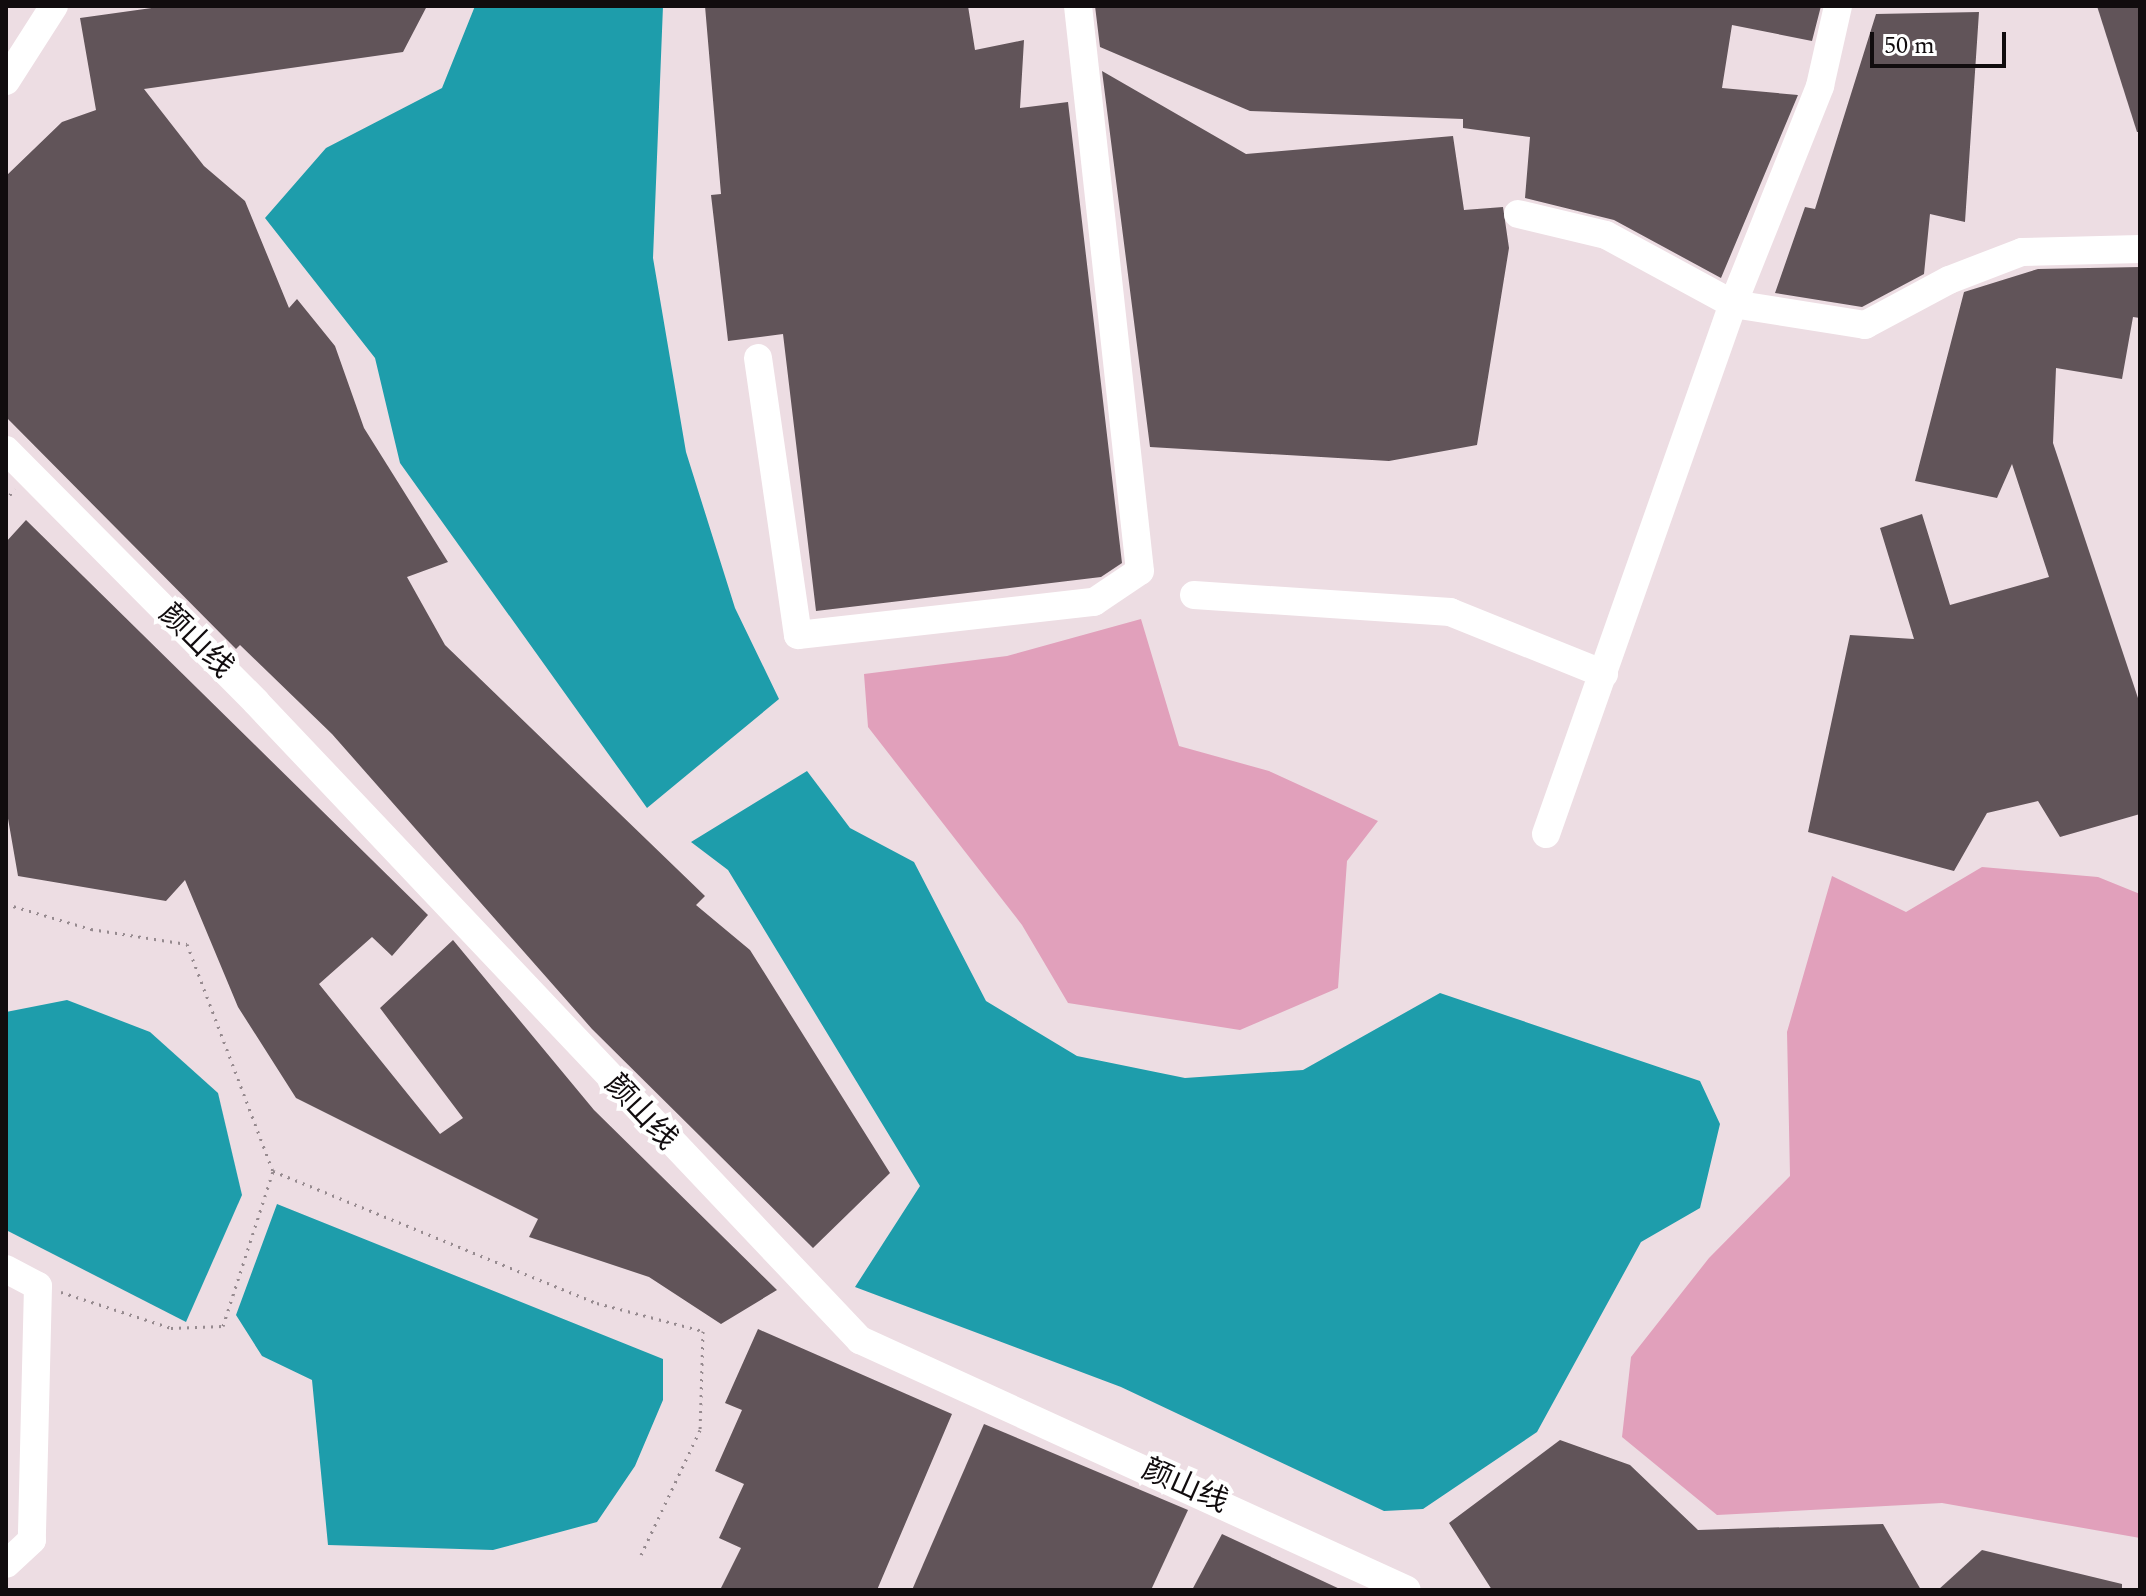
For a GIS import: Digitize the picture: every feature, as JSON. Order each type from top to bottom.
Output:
[{"type":"street","points":[[758,358],[798,635],[1094,602],[1140,571],[1078,6]]},
{"type":"street","points":[[1546,834],[1733,304],[1820,86],[1838,6]]},
{"type":"street","points":[[6,81],[51,7]]},
{"type":"street","points":[[1518,214],[1606,235],[1733,304],[1865,325],[1949,280],[2022,252],[2140,249]]},
{"type":"street","name":"颜山线","points":[[6,450],[256,702],[860,1340],[1407,1590]]},
{"type":"street","points":[[1194,595],[1450,612],[1604,674]]},
{"type":"street","points":[[6,1269],[38,1286],[32,1540],[6,1564]]},
{"type":"path","points":[[6,904],[91,929],[187,944],[273,1171],[223,1326],[171,1328],[38,1286]]},
{"type":"path","points":[[273,1171],[597,1303],[703,1331],[700,1430],[641,1555]]},
{"type":"shaded area","points":[[1141,619],[1179,746],[1269,771],[1378,821],[1347,861],[1338,988],[1240,1030],[1068,1003],[1022,925],[868,727],[864,674],[1007,656]]},
{"type":"shaded area","points":[[1982,867],[2098,877],[2140,894],[2140,1538],[1942,1503],[1717,1515],[1622,1437],[1631,1357],[1709,1258],[1790,1176],[1787,1032],[1832,876],[1906,912]]},
{"type":"water","points":[[475,6],[663,6],[653,258],[686,452],[735,608],[779,699],[647,808],[400,463],[375,358],[265,218],[326,148],[442,88]]},
{"type":"water","points":[[807,771],[850,828],[914,862],[986,1001],[1077,1056],[1185,1078],[1303,1070],[1440,993],[1700,1081],[1720,1124],[1700,1208],[1641,1242],[1537,1432],[1423,1509],[1384,1511],[1121,1387],[855,1287],[920,1186],[728,870],[691,842]]},
{"type":"water","points":[[67,1000],[150,1032],[218,1093],[242,1195],[186,1322],[6,1230],[6,1012]]},
{"type":"water","points":[[277,1204],[663,1359],[663,1400],[635,1466],[597,1522],[493,1550],[328,1545],[312,1380],[262,1356],[236,1315]]},
{"type":"building","points":[[166,6],[427,6],[403,52],[144,89],[204,166],[245,201],[289,308],[297,299],[335,346],[364,428],[448,562],[407,577],[445,645],[705,896],[696,905],[750,950],[890,1173],[813,1248],[592,1029],[332,734],[240,645],[236,649],[6,417],[6,176],[62,122],[96,110],[80,18]]},
{"type":"building","points":[[705,6],[968,6],[975,50],[1024,40],[1020,108],[1068,102],[1122,563],[1101,577],[816,611],[783,334],[728,341],[711,195],[721,194]]},
{"type":"building","points":[[1095,6],[1821,6],[1812,41],[1732,25],[1722,88],[1798,95],[1721,278],[1614,220],[1525,198],[1530,137],[1463,128],[1463,119],[1250,111],[1100,47]]},
{"type":"building","points":[[2097,6],[2140,6],[2140,132],[2137,132]]},
{"type":"building","points":[[1979,12],[1965,222],[1930,214],[1924,274],[1862,307],[1775,293],[1805,207],[1815,209],[1876,14]]},
{"type":"building","points":[[1102,71],[1246,154],[1453,136],[1464,210],[1503,207],[1509,248],[1477,445],[1389,461],[1150,447]]},
{"type":"building","points":[[2140,267],[2140,318],[2133,317],[2122,379],[2056,368],[2053,443],[2140,704],[2140,814],[2060,837],[2038,801],[1987,813],[1954,871],[1808,832],[1850,635],[1914,639],[1880,528],[1922,514],[1950,605],[2049,577],[2012,464],[1997,498],[1915,481],[1964,292],[2038,269]]},
{"type":"building","points":[[26,520],[428,915],[392,956],[372,937],[319,984],[440,1134],[463,1118],[380,1008],[453,940],[594,1110],[777,1290],[721,1324],[649,1277],[529,1237],[538,1219],[296,1098],[238,1007],[185,880],[166,901],[18,876],[6,807],[6,542]]},
{"type":"building","points":[[758,1329],[952,1414],[877,1590],[720,1590],[741,1548],[719,1538],[744,1484],[715,1471],[742,1410],[725,1403]]},
{"type":"building","points":[[984,1424],[1188,1510],[1151,1590],[912,1590]]},
{"type":"building","points":[[1560,1440],[1630,1465],[1698,1530],[1883,1524],[1921,1590],[1492,1590],[1449,1523]]},
{"type":"building","points":[[1222,1534],[1342,1590],[1192,1590]]},
{"type":"building","points":[[1982,1550],[2122,1584],[2122,1590],[1938,1590]]}]
